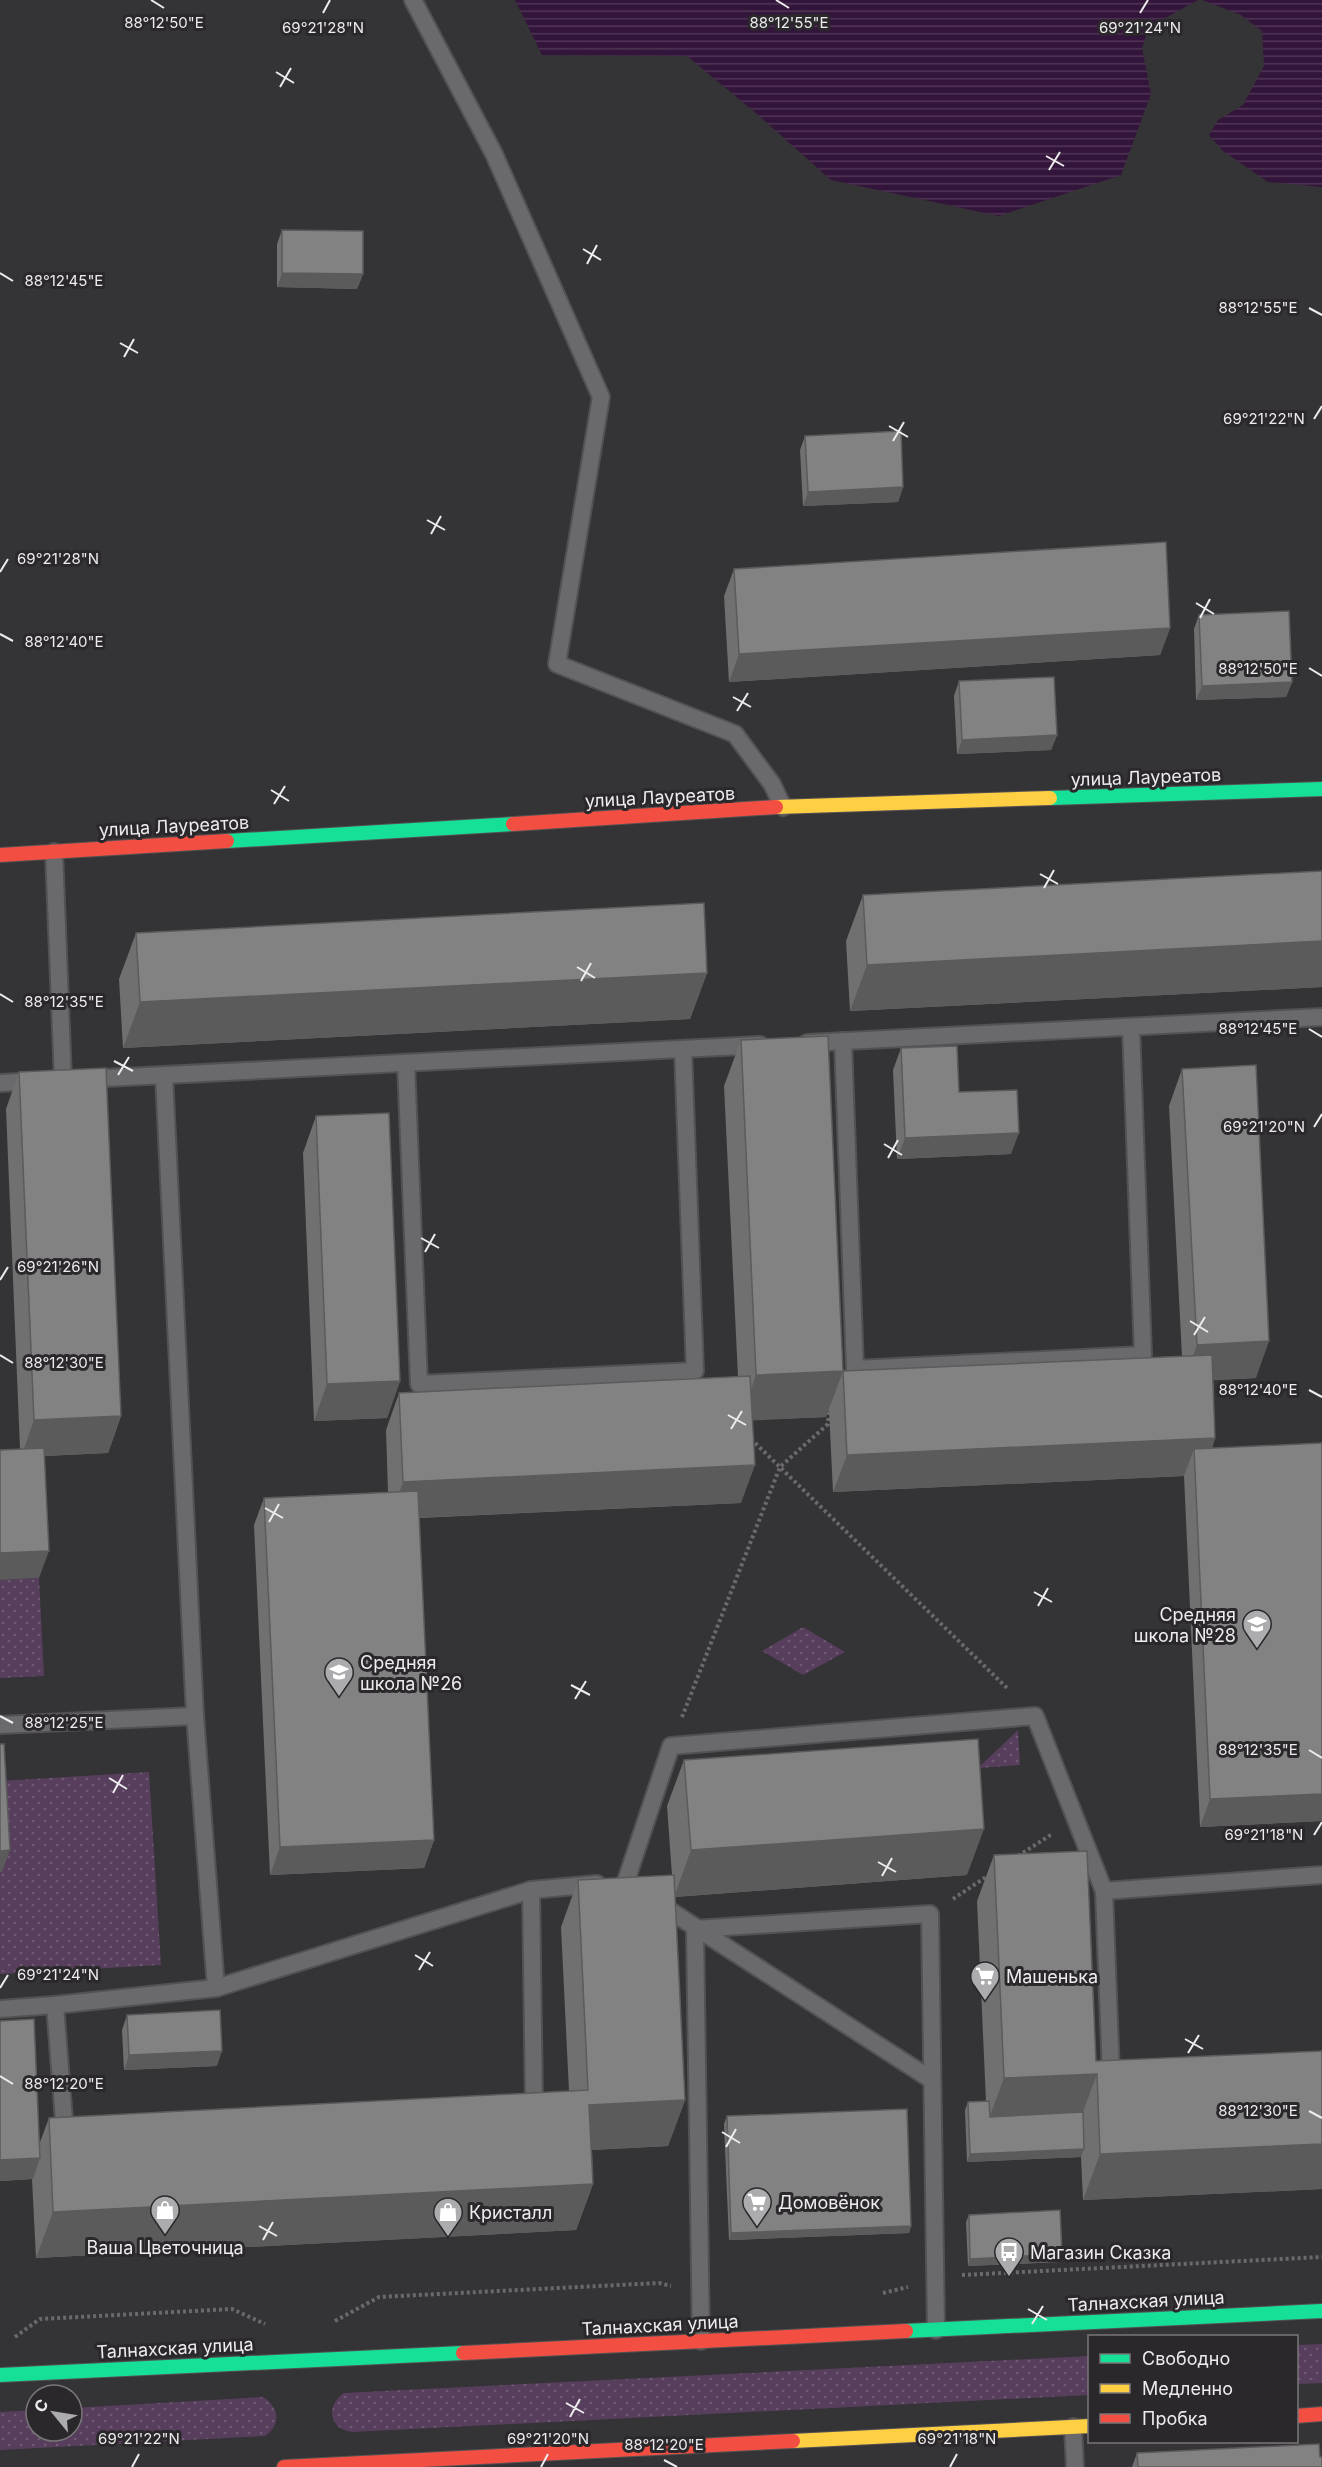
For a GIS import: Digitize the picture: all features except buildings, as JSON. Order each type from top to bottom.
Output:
[{"type":"street","name":"улица Лауреатов","points":[[0,855],[783,807],[1322,789]]},
{"type":"street","name":"Талнахская улица","points":[[0,2375],[1322,2311]]},
{"type":"street","points":[[1298,2416],[1322,2414]]},
{"type":"street","points":[[284,2467],[1081,2427]]},
{"type":"lane","points":[[413,0],[494,154],[601,397],[557,664],[735,734],[772,784],[783,807]]},
{"type":"lane","points":[[54,852],[63,1080]]},
{"type":"lane","points":[[0,1083],[1322,1017]]},
{"type":"lane","points":[[843,1041],[855,1369],[1143,1355],[1131,1027]]},
{"type":"lane","points":[[406,1063],[419,1384],[683,1372],[695,1371],[683,1049]]},
{"type":"lane","points":[[164,1075],[195,1716],[216,1988]]},
{"type":"lane","points":[[0,1725],[195,1716]]},
{"type":"lane","points":[[636,1888],[671,1746],[1035,1716],[1104,1890],[1111,2074],[1134,2072]]},
{"type":"lane","points":[[1104,1890],[1322,1875]]},
{"type":"lane","points":[[0,2009],[216,1988],[531,1890],[636,1888],[695,1929],[932,2080]]},
{"type":"lane","points":[[511,2106],[534,2104],[531,1890]]},
{"type":"lane","points":[[695,1929],[930,1914],[936,2330]]},
{"type":"lane","points":[[695,1929],[701,2341]]},
{"type":"lane","points":[[55,2005],[65,2133],[88,2131]]},
{"type":"lane","points":[[1075,2467],[1081,2427]]},
{"type":"lane","points":[[640,2449],[641,2467]]},
{"type":"path","points":[[671,1746],[780,1467],[828,1424],[828,1409],[855,1369]]},
{"type":"path","points":[[747,1435],[1035,1716]]},
{"type":"path","points":[[1017,1857],[1075,1818]]},
{"type":"path","points":[[930,1914],[998,1869]]},
{"type":"path","points":[[880,2294],[952,2276],[1322,2257]]},
{"type":"path","points":[[333,2322],[379,2297],[659,2283],[701,2295]]},
{"type":"path","points":[[6,2339],[13,2338],[40,2319],[187,2311],[232,2309],[267,2326]]},
{"type":"shaded area","points":[[515,0],[1198,0],[1149,27],[1142,48],[1151,94],[1121,175],[999,216],[831,180],[687,56],[542,55]]},
{"type":"shaded area","points":[[1202,0],[1322,0],[1322,187],[1268,182],[1223,151],[1209,135],[1218,120],[1243,105],[1264,66],[1262,31],[1241,15]]},
{"type":"shaded area","points":[[39,1578],[44,1676],[0,1678],[0,1580]]},
{"type":"shaded area","points":[[803,1627],[845,1652],[803,1675],[762,1651]]},
{"type":"shaded area","points":[[1018,1730],[1020,1765],[978,1768]]},
{"type":"shaded area","points":[[149,1772],[161,1965],[0,1974],[0,1781]]},
{"type":"shaded area","points":[[1322,2344],[1322,2383],[1298,2384],[1298,2345]]},
{"type":"shaded area","points":[[1088,2356],[1088,2395],[352,2432],[338,2426],[332,2416],[334,2404],[344,2393]]},
{"type":"shaded area","points":[[263,2397],[273,2406],[276,2422],[265,2436],[0,2450],[0,2412],[24,2411],[24,2443],[84,2443],[84,2407]]},
{"type":"traffic: fast","points":[[1050,798],[1322,789]]},
{"type":"traffic: fast","points":[[227,841],[513,824]]},
{"type":"traffic: fast","points":[[906,2331],[1322,2311]]},
{"type":"traffic: fast","points":[[0,2375],[463,2353]]},
{"type":"traffic: slow","points":[[776,807],[1050,798]]},
{"type":"traffic: slow","points":[[793,2441],[1088,2426]]},
{"type":"traffic: jam","points":[[513,824],[776,807]]},
{"type":"traffic: jam","points":[[0,855],[227,841]]},
{"type":"traffic: jam","points":[[463,2353],[906,2331]]},
{"type":"traffic: jam","points":[[1298,2416],[1322,2414]]},
{"type":"traffic: jam","points":[[284,2467],[793,2441]]},
{"type":"place","name":"Средняя школа №28","points":[[1257,1650]]},
{"type":"place","name":"Средняя школа №26","points":[[339,1698]]},
{"type":"place","name":"Машенька","points":[[985,2002]]},
{"type":"place","name":"Домовёнок","points":[[757,2228]]},
{"type":"place","name":"Ваша Цветочница","points":[[165,2236]]},
{"type":"place","name":"Кристалл","points":[[448,2238]]},
{"type":"place","name":"Магазин Сказка","points":[[1009,2278]]}]
